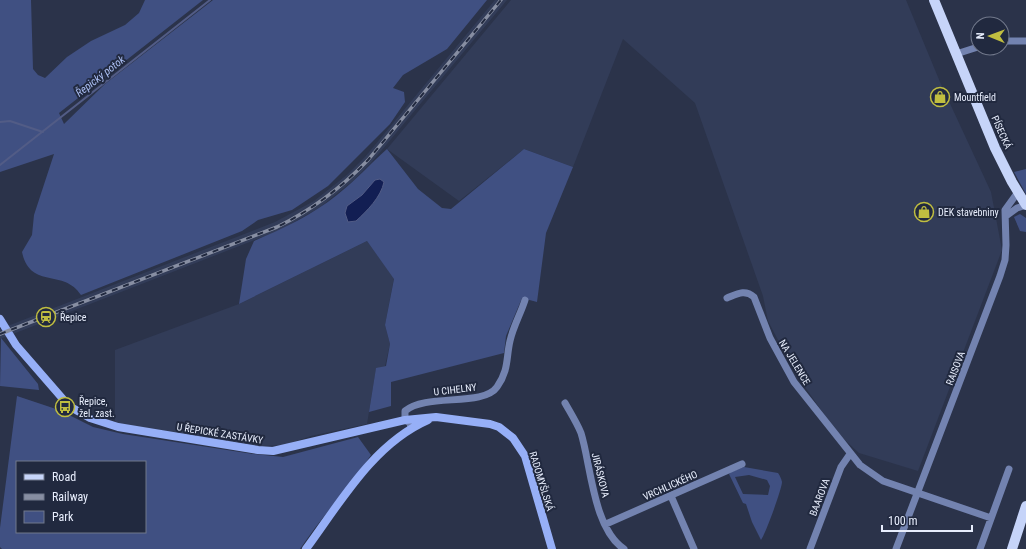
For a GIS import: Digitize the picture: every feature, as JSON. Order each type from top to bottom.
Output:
[{"type":"main road","name":"PÍSECKÁ","points":[[934,0],[960,53],[995,148],[1026,205]]},
{"type":"main road","name":"U ŘEPICKÉ ZASTÁVKY","points":[[0,319],[16,345],[69,406],[102,423],[134,430],[258,450],[273,451],[406,420]]},
{"type":"main road","name":"RADOMYŠLSKÁ","points":[[406,420],[436,417],[490,424],[499,427],[513,438],[525,456],[552,549]]},
{"type":"main road","points":[[306,549],[352,484],[365,469],[411,428],[436,417]]},
{"type":"main road","points":[[1012,549],[1026,506]]},
{"type":"street","points":[[1010,41],[1026,41]]},
{"type":"street","points":[[960,53],[970,50]]},
{"type":"street","name":"RAISOVA","points":[[896,549],[1000,276],[1005,260],[1005,210],[1007,205],[1018,192]]},
{"type":"street","points":[[1006,216],[1017,208],[1026,205]]},
{"type":"street","name":"NA JELENCE","points":[[727,298],[743,292],[750,293],[754,297],[770,338],[790,376],[850,454],[875,476],[916,494],[991,518]]},
{"type":"street","name":"U CIHELNY","points":[[406,420],[405,411],[411,406],[428,402],[480,397],[491,393],[497,387],[508,364],[510,340],[526,300]]},
{"type":"street","name":"JIRÁSKOVA","points":[[565,403],[581,432],[594,497],[612,539],[624,549]]},
{"type":"street","points":[[406,420],[410,423],[411,428]]},
{"type":"street","name":"BAAROVA","points":[[810,549],[841,467],[850,454]]},
{"type":"street","name":"VRCHLICKÉHO","points":[[606,524],[742,464]]},
{"type":"street","points":[[980,549],[1009,469]]},
{"type":"street","points":[[671,496],[694,549]]},
{"type":"shaded area","points":[[495,0],[507,0],[371,163],[354,180],[319,208],[278,231],[0,339],[0,329],[275,222],[314,201],[348,174],[365,157]]},
{"type":"shaded area","points":[[511,0],[906,0],[940,82],[991,192],[1002,250],[918,471],[859,453],[837,433],[796,374],[768,321],[763,296],[695,103],[623,39],[573,167],[524,149],[459,201],[387,149]]},
{"type":"shaded area","points":[[380,179],[384,182],[380,193],[373,203],[356,221],[348,222],[345,213],[347,206],[362,195],[375,180]]},
{"type":"shaded area","points":[[367,241],[394,278],[385,325],[390,344],[385,366],[376,369],[367,424],[311,436],[285,445],[262,446],[115,423],[115,350],[239,304]]},
{"type":"green space","points":[[0,0],[31,0],[33,69],[38,75],[45,78],[67,57],[91,41],[125,25],[139,13],[145,0],[203,0],[59,113],[64,124],[105,84],[213,0],[487,0],[447,49],[403,75],[393,88],[404,92],[405,102],[390,124],[328,186],[292,210],[258,220],[242,231],[81,295],[74,287],[66,282],[48,278],[32,271],[26,264],[22,252],[32,235],[34,215],[54,154],[0,172]]},
{"type":"green space","points":[[387,149],[418,189],[442,208],[451,209],[524,149],[573,167],[546,233],[537,302],[522,298],[506,336],[504,353],[391,382],[391,406],[369,412],[376,368],[386,366],[390,344],[385,325],[394,279],[367,241],[239,304],[246,259],[254,241],[297,221],[318,209],[350,184]]},
{"type":"green space","points":[[1026,169],[1026,194],[1014,172]]},
{"type":"green space","points":[[1020,214],[1026,218],[1026,232],[1020,231],[1014,217]]},
{"type":"green space","points":[[1,338],[38,384],[39,390],[0,386]]},
{"type":"green space","points":[[17,396],[59,410],[93,427],[123,434],[253,454],[283,457],[358,437],[371,455],[300,549],[2,549],[0,547],[0,528]]},
{"type":"green space","points":[[744,467],[778,473],[780,477],[782,482],[779,493],[761,540],[752,522],[746,504],[743,503],[729,474]],"holes":[[[749,475],[767,480],[770,486],[768,495],[743,494],[735,477]]]},
{"type":"waterway","name":"Řepický potok","points":[[0,165],[210,0]]},
{"type":"waterway","points":[[0,122],[10,121],[43,132]]},
{"type":"railway","points":[[0,334],[277,227],[314,206],[337,189],[368,160],[501,0]]},
{"type":"place","name":"Mountfield","points":[[940,97]]},
{"type":"place","name":"DEK stavebniny","points":[[924,212]]},
{"type":"place","name":"Řepice","points":[[46,317]]},
{"type":"place","name":"Řepice, žel. zast.","points":[[65,407]]}]
